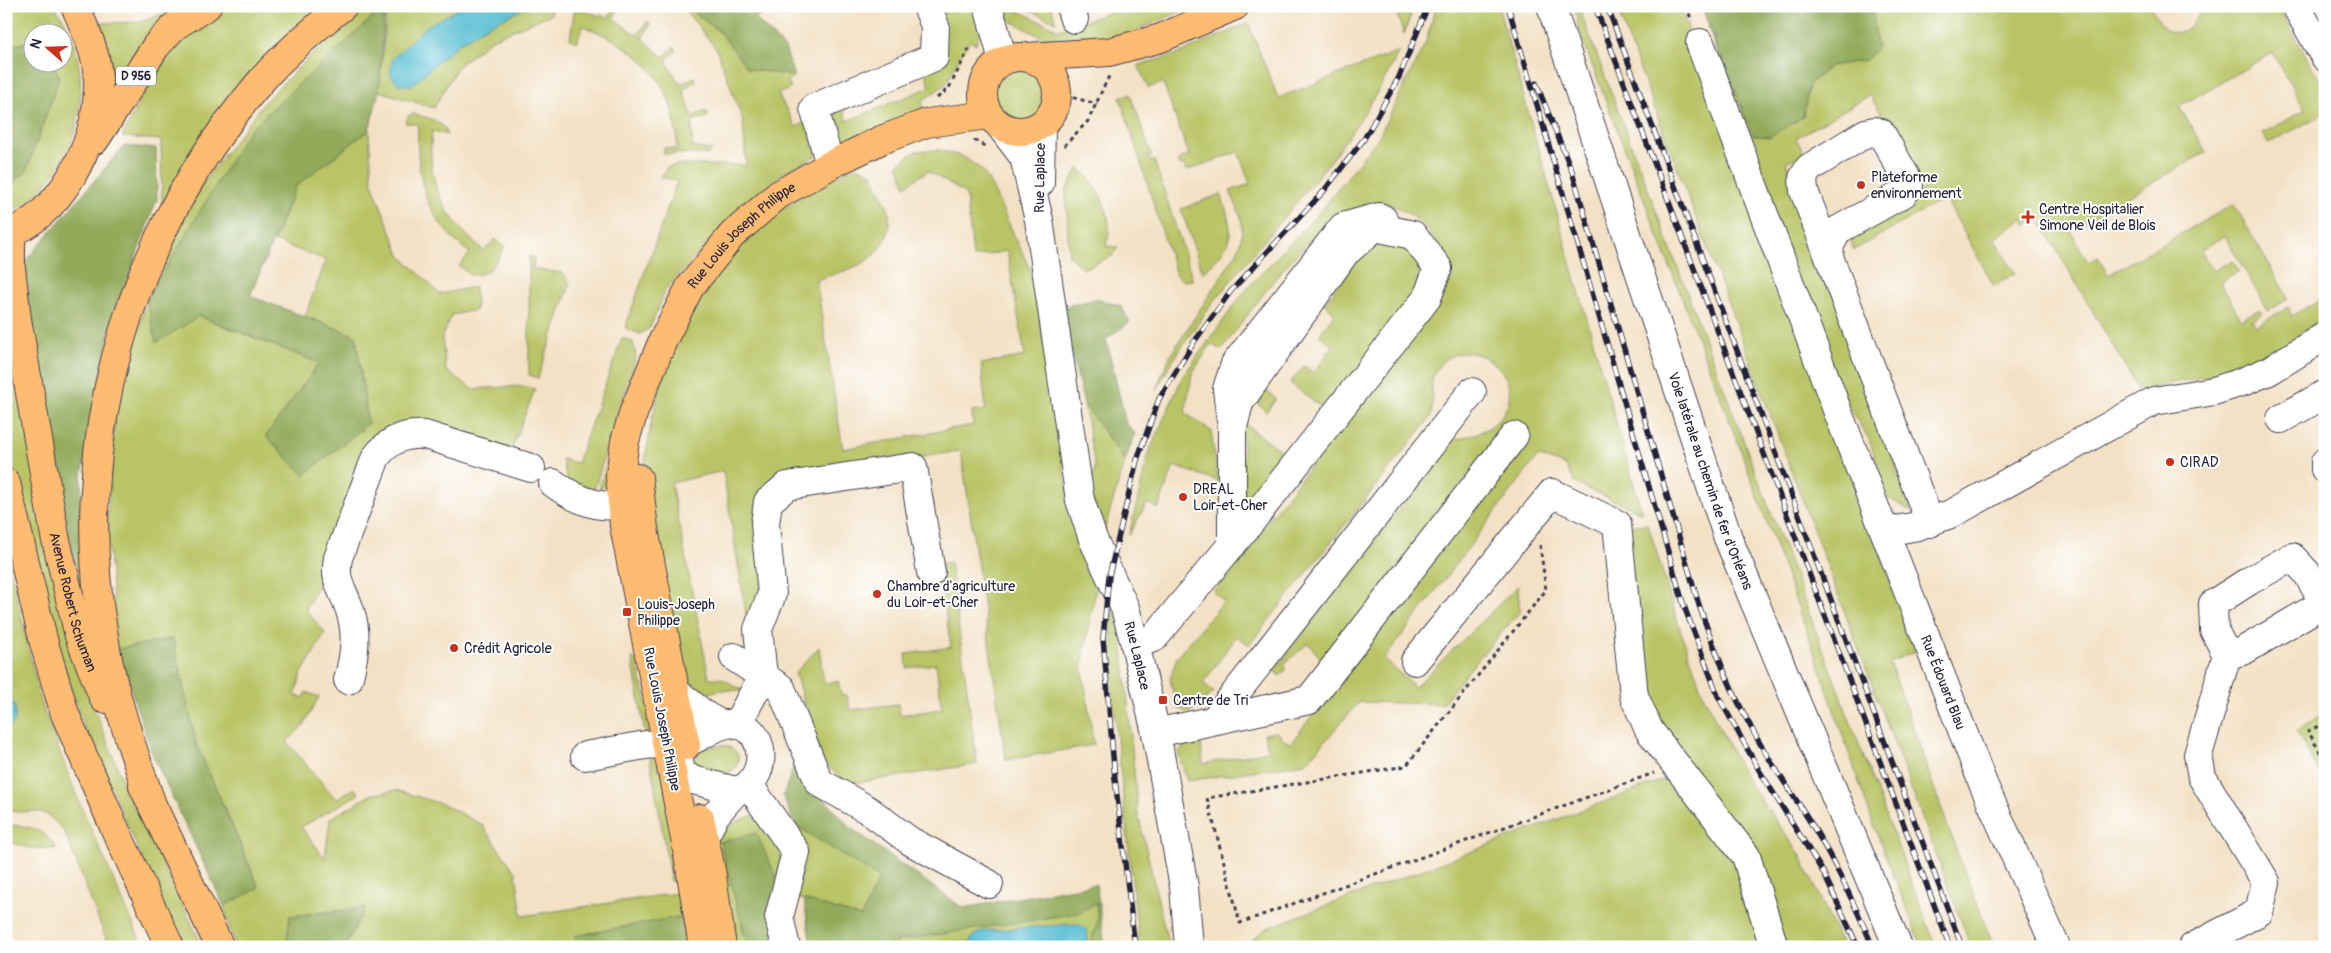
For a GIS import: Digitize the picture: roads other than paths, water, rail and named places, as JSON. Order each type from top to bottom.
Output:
[{"type":"main road","points":[[8,233],[37,216],[63,190],[81,162],[92,133],[99,89],[92,43],[75,6]]},
{"type":"main road","name":"D 956","points":[[81,162],[156,46],[176,25],[207,6]]},
{"type":"main road","points":[[151,802],[122,720],[104,636],[98,588],[95,546],[97,457],[114,359],[127,314],[143,272],[167,221],[193,176],[261,81],[305,36],[343,6]]},
{"type":"main road","points":[[1005,65],[1110,52],[1161,38],[1235,6]]},
{"type":"main road","name":"Rue Laplace","points":[[881,140],[930,111],[971,95],[1005,65],[1037,61],[1048,68],[1055,79],[1057,98],[1056,105],[1050,116],[1041,126],[1021,132],[993,130],[930,111]]},
{"type":"main road","name":"Rue Laplace","points":[[993,130],[982,99],[983,88],[1005,65]]},
{"type":"main road","name":"Rue Louis Joseph Philippe","points":[[703,947],[676,743],[666,692],[624,526],[620,476],[625,441],[634,411],[663,340],[690,287],[732,235],[778,195],[830,165],[881,140]]},
{"type":"main road","name":"Avenue Robert Schuman","points":[[8,233],[19,329],[56,536],[77,627],[112,721],[220,947]]},
{"type":"main road","name":"Rue Louis Joseph Philippe","points":[[649,376],[641,420],[638,477],[644,529],[666,638],[666,692]]},
{"type":"main road","points":[[6,483],[44,643],[65,714],[114,827],[170,947]]},
{"type":"main road","name":"Rue Louis Joseph Philippe","points":[[676,743],[693,780],[712,875],[722,947]]},
{"type":"street","points":[[830,165],[814,108],[934,57],[935,26],[928,6]]},
{"type":"street","points":[[988,6],[1005,65]]},
{"type":"street","name":"Voie latérale au chemin de fer d'Orléans","points":[[1550,6],[1728,538],[1898,947]]},
{"type":"street","points":[[2296,6],[2325,57]]},
{"type":"street","points":[[2316,6],[2325,22]]},
{"type":"street","name":"Rue Édouard Blau","points":[[1700,43],[1839,415],[1984,786],[2056,947]]},
{"type":"street","name":"Rue Laplace","points":[[1039,220],[1041,126]]},
{"type":"street","name":"Rue Laplace","points":[[993,130],[1024,157],[1039,220],[1080,500],[1093,539],[1125,608],[1135,644],[1156,733],[1184,887],[1189,947]]},
{"type":"street","points":[[1829,257],[1830,245],[1838,230],[1904,193],[1909,186],[1907,179],[1881,133],[1875,131],[1866,133],[1809,168],[1803,178],[1804,191],[1829,257],[1930,523]]},
{"type":"street","points":[[1135,644],[1154,638],[1232,545],[1427,298],[1438,268],[1413,235],[1374,227],[1345,254],[1239,403],[1232,431],[1232,545]]},
{"type":"street","points":[[1885,532],[1930,523],[1953,514],[2154,401],[2214,391],[2242,382],[2269,371],[2325,336]]},
{"type":"street","points":[[1216,718],[1472,392]]},
{"type":"street","points":[[2281,419],[2325,394]]},
{"type":"street","points":[[348,680],[354,660],[355,636],[352,614],[338,583],[335,571],[338,558],[376,457],[385,444],[400,437],[414,434],[425,435],[542,475],[586,502],[595,505],[622,502],[633,490],[638,477]]},
{"type":"street","points":[[1156,733],[1216,718],[1308,700],[1514,436]]},
{"type":"street","points":[[2325,462],[2325,469]]},
{"type":"street","points":[[585,756],[647,744],[676,743],[730,725],[763,676],[758,629],[772,594],[766,524],[768,502],[787,486],[913,467],[931,572]]},
{"type":"street","points":[[1415,661],[1552,493],[1617,524],[1634,696],[1648,730],[1746,856],[1774,947]]},
{"type":"street","points":[[622,502],[633,516],[655,626],[666,638]]},
{"type":"street","points":[[2193,947],[2259,912],[2266,882],[2202,777],[2198,755],[2227,655]]},
{"type":"street","points":[[734,656],[781,688],[819,782],[868,810],[910,841],[989,884]]},
{"type":"street","points":[[666,692],[730,725],[750,731],[758,742],[762,753],[757,770],[716,814],[704,837]]},
{"type":"street","points":[[693,780],[742,788],[796,852],[779,917],[786,947]]},
{"type":"water","points":[[464,6],[529,6],[489,25],[458,44],[412,85],[399,85],[390,74],[393,58],[427,26]]},
{"type":"water","points":[[6,686],[15,708],[15,722],[7,729]]},
{"type":"water","points":[[1076,924],[1086,929],[1088,939],[1085,947],[968,947],[973,936],[982,931]]},
{"type":"railway","points":[[1135,947],[1115,779],[1103,638],[1109,576],[1137,460],[1159,399],[1194,342],[1231,291],[1323,192],[1364,139],[1399,77],[1428,6]]},
{"type":"railway","points":[[1508,6],[1684,606],[1718,696],[1759,770],[1823,872],[1858,947]]},
{"type":"railway","points":[[1595,6],[1950,947]]},
{"type":"railway","points":[[1607,6],[1962,947]]},
{"type":"railway","points":[[1536,83],[1572,171],[1699,605],[1717,654],[1737,701],[1760,744],[1814,828],[1852,901],[1873,947]]},
{"type":"place","name":"Plateforme environnement","points":[[1861,185]]},
{"type":"place","name":"Centre Hospitalier Simone Veil de Blois","points":[[2028,217]]},
{"type":"place","name":"CIRAD","points":[[2170,462]]},
{"type":"place","name":"DREAL Loir-et-Cher","points":[[1183,497]]},
{"type":"place","name":"Chambre d'agriculture du Loir-et-Cher","points":[[877,594]]},
{"type":"place","name":"Louis-Joseph Philippe","points":[[627,612]]},
{"type":"place","name":"Crédit Agricole","points":[[454,648]]},
{"type":"place","name":"Centre de Tri","points":[[1163,700]]}]
